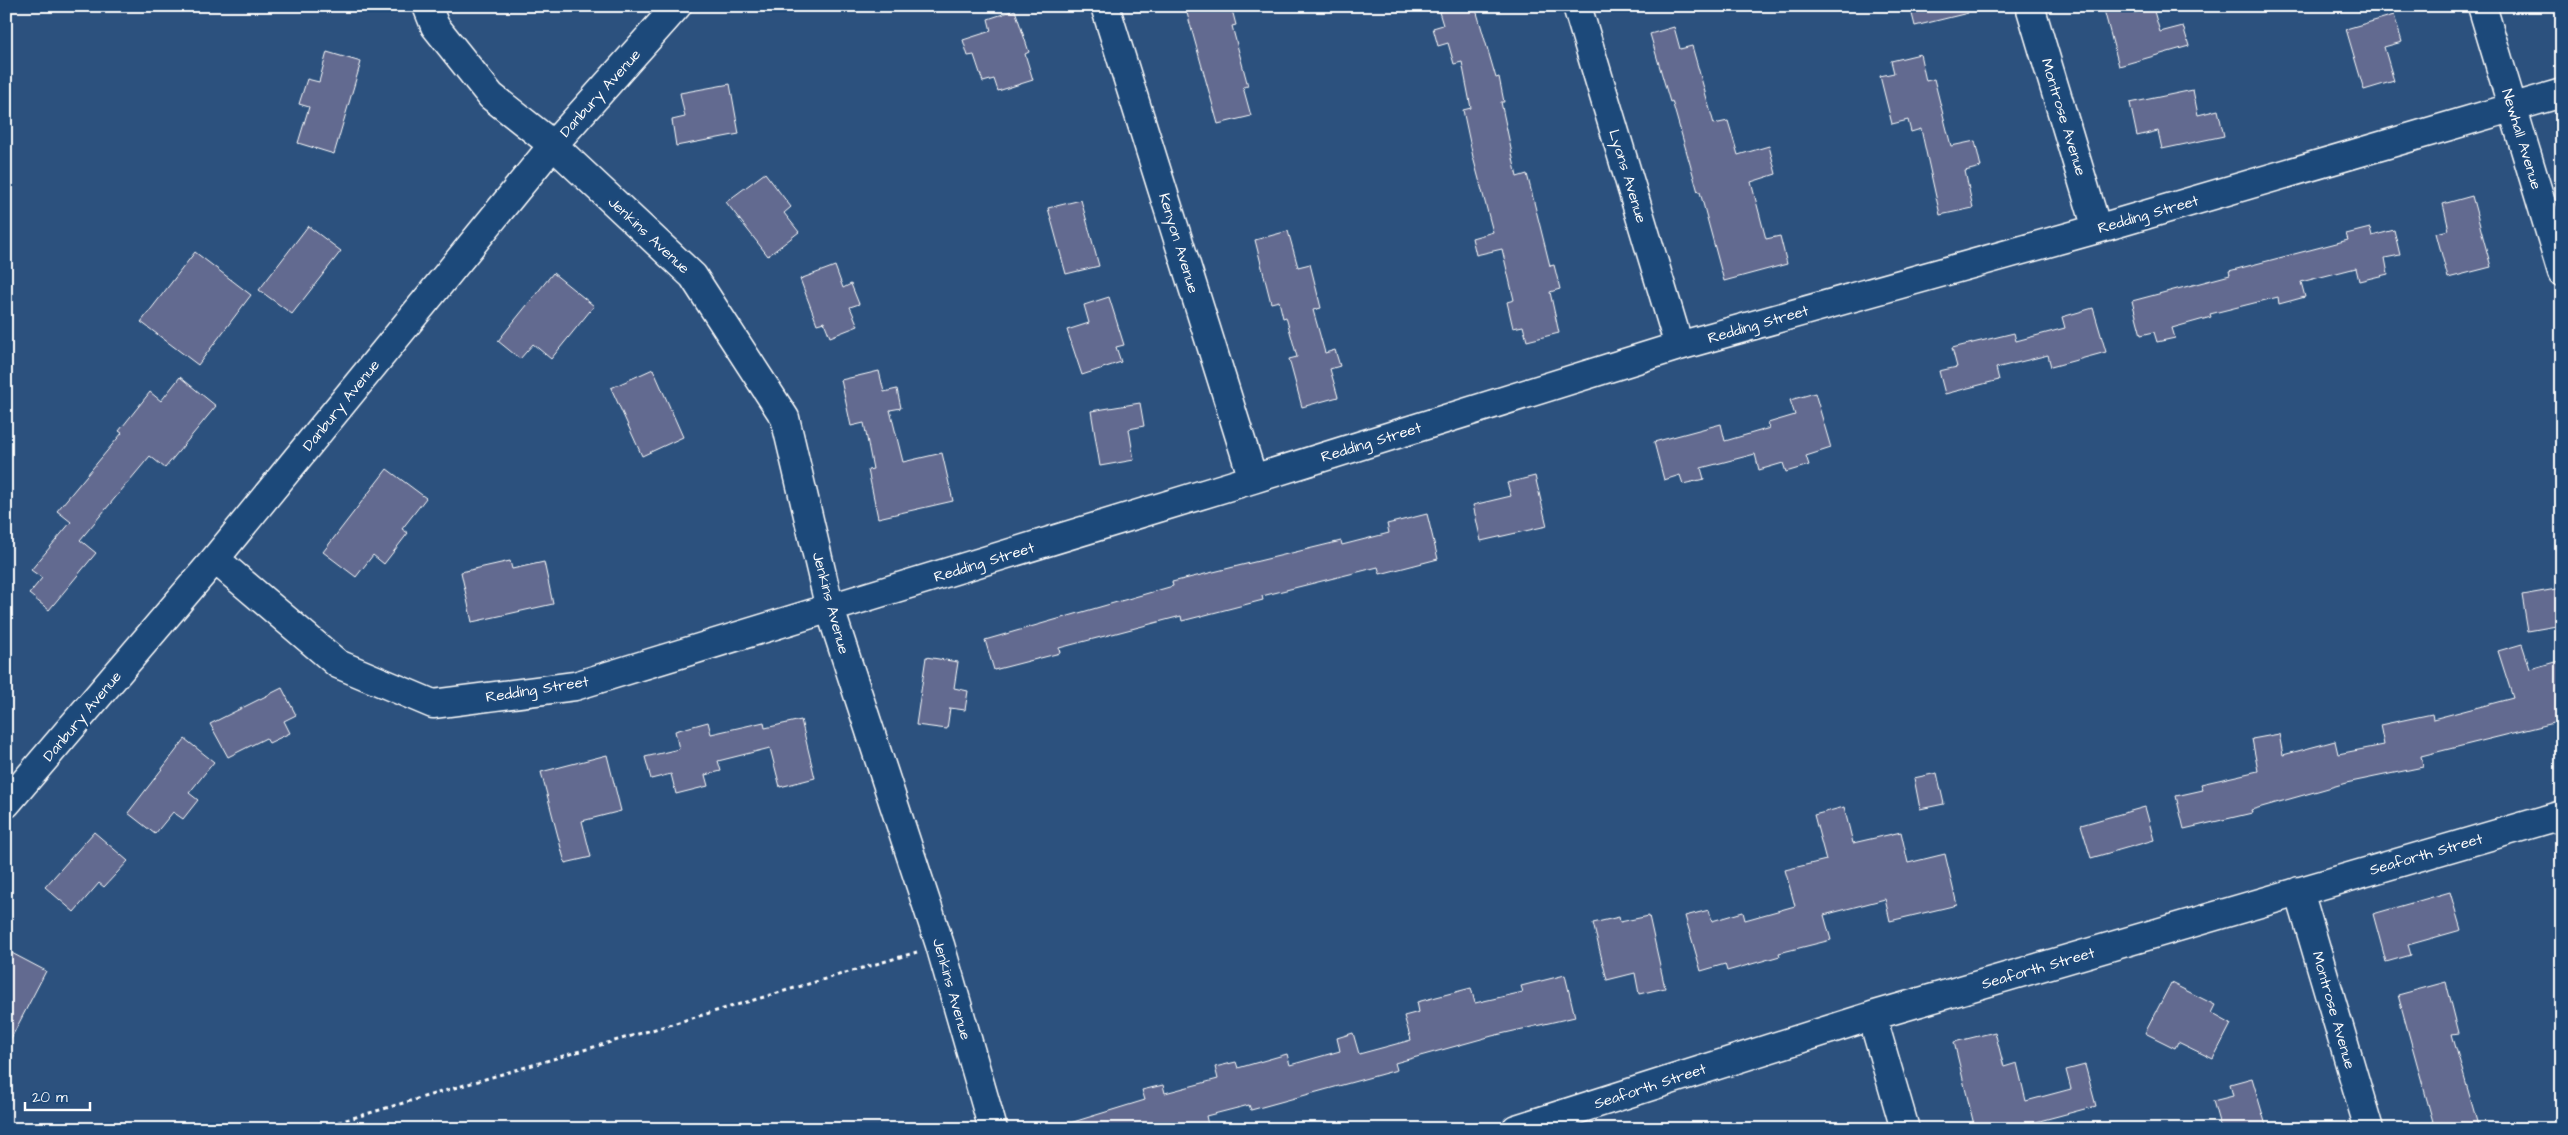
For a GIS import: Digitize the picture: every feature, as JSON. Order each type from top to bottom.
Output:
[{"type":"street","name":"Jenkins Avenue","points":[[427,6],[435,26],[491,96],[554,145],[692,276],[785,418],[830,609],[940,945],[993,1129]]},
{"type":"street","name":"Danbury Avenue","points":[[6,804],[215,559],[554,145],[677,6]]},
{"type":"street","name":"Kenyon Avenue","points":[[1105,6],[1253,479]]},
{"type":"street","name":"Lyons Avenue","points":[[1577,6],[1679,346]]},
{"type":"street","name":"Montrose Avenue","points":[[2030,6],[2097,229]]},
{"type":"street","name":"Newhall Avenue","points":[[2482,6],[2562,272]]},
{"type":"street","name":"Redding Street","points":[[215,559],[338,664],[433,704],[575,686],[1253,479],[1679,346],[2097,229],[2562,93]]},
{"type":"street","name":"Seaforth Street","points":[[1516,1129],[1872,1016],[2562,815]]},
{"type":"street","name":"Montrose Avenue","points":[[2299,891],[2369,1129]]},
{"type":"street","points":[[1872,1016],[1905,1129]]},
{"type":"path","points":[[315,1129],[940,945]]},
{"type":"building","points":[[1185,6],[1231,6],[1236,25],[1232,26],[1248,86],[1243,87],[1251,116],[1218,124]]},
{"type":"building","points":[[1457,6],[1475,6],[1496,78],[1499,77],[1504,102],[1501,102],[1517,177],[1527,174],[1550,266],[1554,265],[1560,289],[1550,292],[1559,333],[1527,341],[1523,326],[1513,328],[1507,302],[1514,300],[1502,249],[1476,255],[1472,238],[1493,232],[1473,157],[1463,110],[1471,108],[1462,62],[1454,64],[1448,43],[1438,46],[1433,28],[1443,25],[1439,12]]},
{"type":"building","points":[[1910,6],[1967,6],[1968,13],[1915,26]]},
{"type":"building","points":[[2103,6],[2132,6],[2133,13],[2153,8],[2160,32],[2183,26],[2189,46],[2119,66]]},
{"type":"building","points":[[1015,10],[1029,52],[1025,54],[1033,80],[998,91],[994,79],[983,82],[974,55],[968,56],[963,40],[991,31],[988,19]]},
{"type":"building","points":[[2394,15],[2402,42],[2384,47],[2394,81],[2364,90],[2346,29]]},
{"type":"building","points":[[1674,27],[1680,49],[1692,46],[1714,124],[1728,121],[1738,155],[1769,146],[1776,174],[1751,182],[1766,239],[1780,236],[1787,264],[1724,281],[1700,192],[1698,192],[1672,101],[1670,102],[1650,34]]},
{"type":"building","points":[[327,52],[361,62],[334,154],[298,143],[309,107],[299,104],[307,79],[319,82]]},
{"type":"building","points":[[1920,54],[1926,81],[1934,79],[1951,146],[1975,141],[1981,167],[1965,171],[1973,208],[1940,215],[1921,129],[1911,132],[1908,120],[1892,124],[1880,76],[1894,73],[1891,61]]},
{"type":"building","points":[[730,84],[739,134],[676,146],[672,120],[685,117],[680,93]]},
{"type":"building","points":[[2193,90],[2198,115],[2218,110],[2224,136],[2162,149],[2158,131],[2137,136],[2130,103]]},
{"type":"building","points":[[765,173],[791,207],[784,213],[799,232],[768,256],[726,202]]},
{"type":"building","points":[[2472,196],[2491,267],[2448,278],[2436,233],[2449,230],[2443,204]]},
{"type":"building","points":[[1081,200],[1099,266],[1066,274],[1048,208]]},
{"type":"building","points":[[308,226],[341,251],[292,314],[259,290]]},
{"type":"building","points":[[2370,228],[2372,236],[2394,230],[2400,255],[2385,258],[2388,274],[2359,281],[2356,268],[2301,282],[2305,297],[2279,304],[2278,297],[2210,314],[2211,317],[2172,328],[2175,338],[2157,342],[2154,332],[2141,335],[2132,301],[2230,275],[2229,271],[2348,240],[2346,234]]},
{"type":"building","points":[[1288,231],[1298,267],[1310,264],[1321,308],[1313,310],[1325,353],[1335,350],[1340,366],[1330,369],[1338,397],[1302,407],[1289,359],[1297,357],[1286,317],[1283,318],[1279,301],[1271,303],[1255,240]]},
{"type":"building","points":[[195,252],[251,295],[198,365],[141,322]]},
{"type":"building","points":[[835,266],[843,288],[851,284],[859,304],[850,307],[858,326],[830,337],[824,322],[817,324],[800,279]]},
{"type":"building","points":[[553,273],[594,306],[551,359],[533,344],[520,359],[498,341]]},
{"type":"building","points":[[1109,297],[1124,345],[1116,347],[1121,362],[1082,375],[1067,330],[1089,323],[1084,305]]},
{"type":"building","points":[[2093,308],[2106,352],[2051,367],[2048,355],[1996,368],[1999,380],[1945,394],[1939,371],[1957,367],[1952,348],[2014,333],[2016,341],[2065,328],[2062,317]]},
{"type":"building","points":[[653,369],[683,437],[642,456],[611,388]]},
{"type":"building","points":[[879,371],[884,392],[897,389],[901,408],[890,410],[903,462],[942,453],[953,501],[878,518],[868,470],[873,469],[864,423],[851,426],[841,380]]},
{"type":"building","points":[[180,377],[216,406],[165,468],[150,456],[80,540],[96,553],[49,610],[29,594],[42,578],[31,570],[71,522],[57,511],[122,433],[119,431],[150,392],[161,401]]},
{"type":"building","points":[[1815,393],[1831,448],[1806,456],[1809,465],[1786,472],[1783,463],[1759,470],[1755,454],[1701,468],[1704,479],[1683,484],[1680,475],[1664,480],[1654,442],[1721,424],[1725,441],[1770,428],[1768,423],[1795,415],[1790,400]]},
{"type":"building","points":[[1140,403],[1144,426],[1129,429],[1134,460],[1100,466],[1091,411]]},
{"type":"building","points":[[387,469],[426,498],[402,529],[408,533],[384,564],[373,555],[356,577],[323,552]]},
{"type":"building","points":[[1535,476],[1547,526],[1481,541],[1473,505],[1511,496],[1507,483]]},
{"type":"building","points":[[1427,514],[1438,559],[1380,574],[1378,567],[1262,596],[1263,600],[1182,621],[1181,616],[1059,648],[1060,653],[994,670],[985,640],[1173,586],[1172,582],[1341,541],[1342,545],[1389,533],[1387,524]]},
{"type":"building","points":[[510,561],[512,569],[544,562],[553,604],[472,622],[461,572]]},
{"type":"building","points":[[2562,588],[2562,625],[2528,631],[2522,595]]},
{"type":"building","points":[[2522,644],[2530,669],[2562,660],[2562,721],[2421,756],[2423,767],[2346,783],[2251,810],[2252,813],[2184,829],[2176,796],[2203,790],[2201,784],[2258,771],[2252,739],[2279,734],[2283,755],[2335,741],[2338,754],[2384,745],[2380,725],[2432,714],[2433,719],[2513,698],[2498,651]]},
{"type":"building","points":[[926,657],[958,662],[954,688],[968,691],[965,710],[950,708],[947,729],[916,725]]},
{"type":"building","points":[[282,688],[296,715],[284,721],[290,733],[269,743],[266,738],[228,757],[210,724]]},
{"type":"building","points":[[801,720],[815,778],[780,787],[770,748],[718,761],[721,771],[705,775],[708,786],[676,794],[671,774],[651,779],[645,757],[679,749],[675,731],[708,722],[711,734],[764,722],[765,728]]},
{"type":"building","points":[[185,739],[214,762],[189,793],[198,800],[183,819],[173,812],[155,834],[128,813]]},
{"type":"building","points":[[607,755],[621,811],[582,821],[591,857],[565,863],[541,772]]},
{"type":"building","points":[[1937,773],[1944,804],[1920,809],[1914,778]]},
{"type":"building","points":[[1844,807],[1853,843],[1901,832],[1908,863],[1945,854],[1957,905],[1890,921],[1885,899],[1824,915],[1831,940],[1779,953],[1780,956],[1727,971],[1725,964],[1701,971],[1685,916],[1709,910],[1712,921],[1743,912],[1745,920],[1795,906],[1785,870],[1826,860],[1814,815]]},
{"type":"building","points":[[2145,807],[2154,840],[2091,858],[2081,825]]},
{"type":"building","points":[[94,832],[128,861],[104,887],[99,883],[74,912],[45,887]]},
{"type":"building","points":[[2450,892],[2461,930],[2408,945],[2411,955],[2386,962],[2373,914]]},
{"type":"building","points":[[1649,916],[1665,988],[1639,994],[1635,973],[1607,980],[1593,923],[1619,917],[1620,922]]},
{"type":"building","points":[[6,950],[46,971],[6,1048]]},
{"type":"building","points":[[1565,975],[1575,1017],[1492,1036],[1395,1063],[1397,1070],[1251,1110],[1249,1105],[1206,1116],[1209,1129],[1070,1129],[1070,1123],[1145,1100],[1142,1090],[1163,1085],[1165,1093],[1218,1079],[1215,1067],[1236,1062],[1238,1068],[1287,1054],[1290,1065],[1340,1051],[1337,1038],[1353,1033],[1359,1054],[1411,1040],[1404,1016],[1419,1012],[1417,1002],[1471,988],[1475,1003],[1523,992],[1521,986]]},
{"type":"building","points":[[2446,982],[2459,1033],[2452,1034],[2479,1129],[2435,1129],[2398,995]]},
{"type":"building","points":[[2171,983],[2215,1005],[2211,1013],[2231,1024],[2213,1059],[2178,1042],[2175,1048],[2145,1033]]},
{"type":"building","points":[[1995,1032],[2004,1067],[2017,1063],[2026,1101],[2071,1089],[2066,1070],[2085,1065],[2096,1106],[2032,1123],[2033,1125],[2019,1129],[1975,1129],[1954,1042]]},
{"type":"building","points":[[2252,1078],[2267,1129],[2221,1129],[2213,1101],[2233,1096],[2230,1084]]}]
